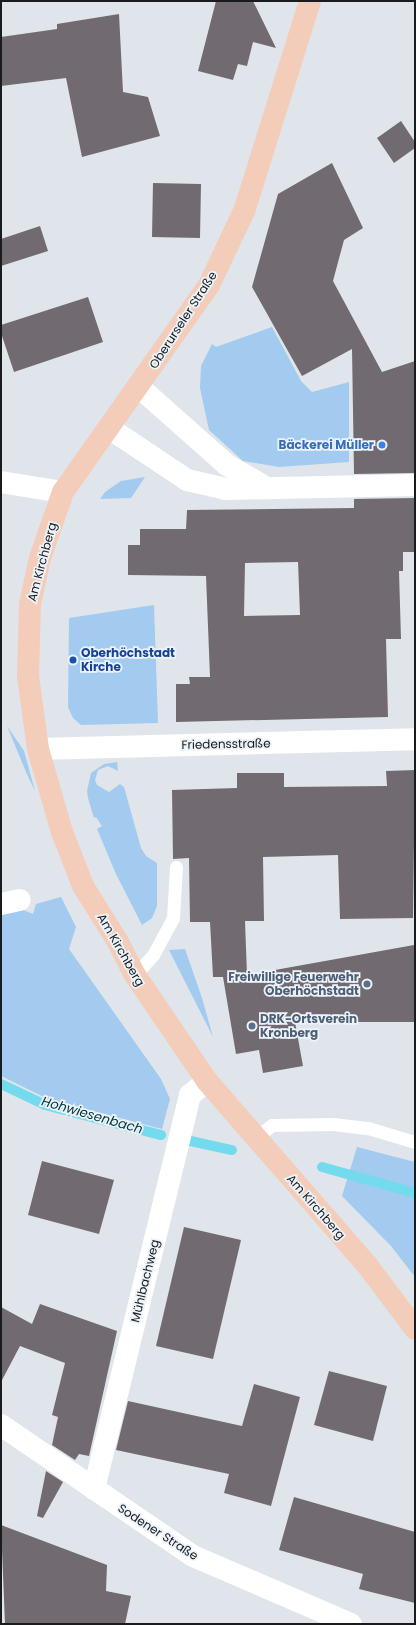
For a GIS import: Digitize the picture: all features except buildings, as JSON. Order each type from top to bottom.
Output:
[{"type":"main road","name":"Oberurseler Straße","points":[[63,492],[209,285],[244,211],[310,1]]},
{"type":"main road","name":"Am Kirchberg","points":[[63,492],[40,558],[30,604],[28,676],[38,749],[62,832],[84,886],[118,942],[135,976],[207,1081],[367,1265],[415,1330]]},
{"type":"street","points":[[138,387],[227,465],[268,488]]},
{"type":"street","points":[[108,428],[187,480],[225,489],[415,486]]},
{"type":"street","points":[[1,482],[63,492]]},
{"type":"street","name":"Friedensstraße","points":[[38,749],[415,739]]},
{"type":"street","name":"Mühlbachweg","points":[[94,1488],[190,1095],[207,1081]]},
{"type":"street","name":"Sodener Straße","points":[[1,1425],[193,1556],[351,1624]]},
{"type":"lane","points":[[135,976],[153,955],[173,918],[176,867]]},
{"type":"lane","points":[[256,1137],[272,1125],[333,1124],[368,1128],[415,1142]]},
{"type":"shaded area","points":[[272,327],[301,381],[312,392],[349,382],[349,462],[279,467],[243,461],[209,430],[200,388],[201,366],[212,344],[216,347]]},
{"type":"shaded area","points":[[145,477],[131,498],[100,499],[105,492],[121,481]]},
{"type":"shaded area","points":[[154,605],[158,723],[81,725],[73,718],[68,707],[69,618]]},
{"type":"shaded area","points":[[7,726],[24,751],[35,791],[26,772]]},
{"type":"shaded area","points":[[117,762],[118,771],[108,766],[98,770],[95,780],[97,785],[109,792],[120,784],[124,787],[141,848],[146,856],[157,863],[157,906],[152,918],[142,925],[116,874],[97,829],[102,826],[96,817],[94,818],[88,798],[87,791],[91,773],[104,764]]},
{"type":"shaded area","points":[[61,897],[76,927],[69,949],[161,1079],[170,1099],[162,1129],[48,1099],[1,1076],[1,914],[21,909],[33,914],[36,904]]},
{"type":"shaded area","points":[[185,949],[202,998],[213,1037],[169,950]]},
{"type":"shaded area","points":[[357,1147],[415,1162],[415,1277],[391,1246],[342,1196]]},
{"type":"waterway","name":"Hohwiesenbach","points":[[1,1084],[45,1105],[161,1135]]},
{"type":"waterway","name":"Hohwiesenbach","points":[[186,1140],[232,1150]]},
{"type":"waterway","name":"Hohwiesenbach","points":[[322,1167],[415,1193]]},
{"type":"place","name":"Bäckerei Müller","points":[[382,445]]},
{"type":"place","name":"Oberhöchstadt Kirche","points":[[73,660]]},
{"type":"place","name":"Freiwillige Feuerwehr Oberhöchstadt","points":[[367,984]]},
{"type":"place","name":"DRK-Ortsverein Kronberg","points":[[252,1026]]}]
